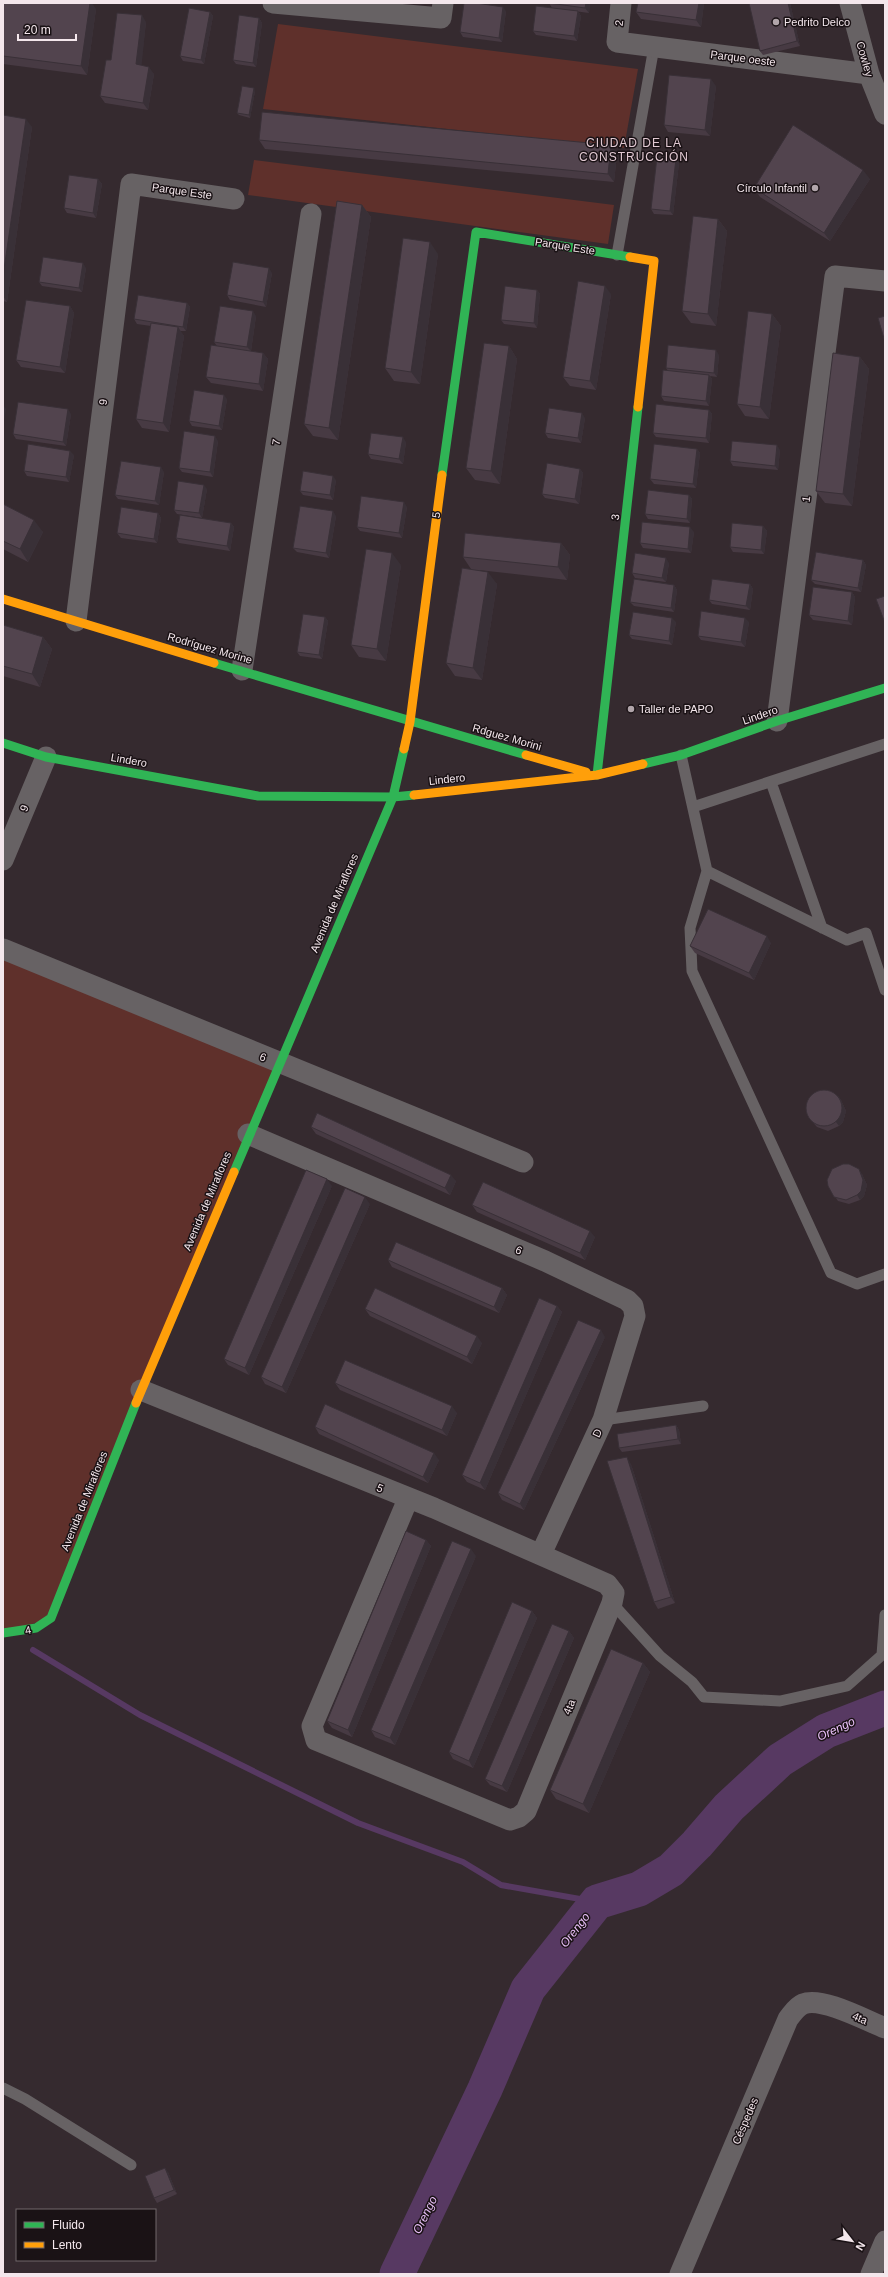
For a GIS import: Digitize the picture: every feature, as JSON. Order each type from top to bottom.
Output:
[{"type":"street","name":"2","points":[[617,42],[621,3]]},
{"type":"street","name":"Cowley","points":[[850,3],[868,74],[885,114]]},
{"type":"street","points":[[273,4],[442,10]]},
{"type":"street","name":"Parque oeste","points":[[617,42],[868,74]]},
{"type":"street","name":"Parque Este","points":[[131,184],[234,199]]},
{"type":"street","name":"9","points":[[76,621],[131,184]]},
{"type":"street","name":"7","points":[[242,670],[311,214]]},
{"type":"street","name":"Parque Este","points":[[476,232],[654,261]]},
{"type":"street","name":"5","points":[[393,797],[410,722],[435,524],[476,232]]},
{"type":"street","name":"3","points":[[597,775],[654,261]]},
{"type":"street","name":"1","points":[[777,721],[835,276],[885,281]]},
{"type":"street","name":"Rodríguez Morine","points":[[3,599],[410,722]]},
{"type":"street","name":"Lindero","points":[[3,743],[46,757],[258,796],[393,797],[597,775],[681,755],[777,721],[885,688]]},
{"type":"street","name":"Rdguez Morini","points":[[410,722],[597,775]]},
{"type":"street","name":"9","points":[[3,860],[46,757]]},
{"type":"street","name":"Avenida de Miraflores","points":[[51,1618],[141,1390],[278,1063],[393,797]]},
{"type":"street","name":"6","points":[[3,949],[278,1063],[523,1162]]},
{"type":"street","name":"6","points":[[248,1134],[545,1261],[628,1300],[633,1306]]},
{"type":"street","name":"D","points":[[542,1554],[603,1420],[635,1316],[633,1306]]},
{"type":"street","name":"5","points":[[141,1390],[408,1499],[434,1508],[542,1554],[607,1584],[613,1598]]},
{"type":"street","name":"4ta","points":[[408,1499],[312,1726],[313,1734],[316,1740],[510,1820],[519,1817],[526,1811],[613,1598]]},
{"type":"street","name":"4","points":[[3,1633],[36,1628],[51,1618]]},
{"type":"street","name":"Céspedes","points":[[680,2274],[788,2019],[796,2008],[805,2003],[818,2003],[835,2007]]},
{"type":"street","name":"4ta","points":[[835,2007],[885,2028]]},
{"type":"street","points":[[871,2274],[885,2241]]},
{"type":"lane","points":[[617,255],[654,47]]},
{"type":"lane","points":[[692,807],[885,744]]},
{"type":"lane","points":[[681,755],[707,871],[690,928],[692,972],[831,1273],[857,1284],[885,1274]]},
{"type":"lane","points":[[771,782],[822,928]]},
{"type":"lane","points":[[707,871],[846,940],[866,934],[885,990]]},
{"type":"lane","points":[[603,1420],[704,1406]]},
{"type":"lane","points":[[613,1598],[660,1656],[692,1682],[704,1697],[780,1701],[847,1686],[882,1655],[885,1615]]},
{"type":"lane","points":[[3,2088],[132,2165]]},
{"type":"shaded area","points":[[278,24],[638,69],[624,148],[263,109]]},
{"type":"shaded area","points":[[254,160],[614,205],[608,244],[248,195]]},
{"type":"shaded area","points":[[3,949],[279,1063],[51,1618],[3,1633]]},
{"type":"building","points":[[3,3],[90,3],[81,66],[3,56]]},
{"type":"building","points":[[464,3],[476,3],[503,7],[499,38],[460,32]]},
{"type":"building","points":[[549,3],[586,3],[585,8]]},
{"type":"building","points":[[638,3],[699,3],[696,20],[636,12]]},
{"type":"building","points":[[749,3],[788,3],[797,41],[760,51]]},
{"type":"building","points":[[536,6],[578,11],[574,36],[533,31]]},
{"type":"building","points":[[189,8],[210,12],[201,60],[180,56]]},
{"type":"building","points":[[117,13],[142,15],[136,64],[149,67],[143,103],[100,96],[106,60],[111,60]]},
{"type":"building","points":[[239,15],[259,18],[253,63],[233,60]]},
{"type":"building","points":[[669,75],[711,79],[705,130],[664,125]]},
{"type":"building","points":[[242,86],[254,88],[249,115],[237,113]]},
{"type":"building","points":[[262,112],[611,145],[608,174],[259,140]]},
{"type":"building","points":[[3,115],[26,119],[3,276]]},
{"type":"building","name":"Círculo Infantil","points":[[793,125],[863,170],[824,233],[754,188]]},
{"type":"building","points":[[657,157],[676,159],[670,211],[651,209]]},
{"type":"building","points":[[69,175],[98,179],[93,213],[64,208]]},
{"type":"building","points":[[337,201],[362,205],[329,428],[304,424]]},
{"type":"building","points":[[693,216],[718,219],[708,314],[682,311]]},
{"type":"building","points":[[403,238],[430,242],[411,372],[385,368]]},
{"type":"building","points":[[43,257],[83,263],[79,288],[39,282]]},
{"type":"building","points":[[233,262],[269,268],[263,302],[227,295]]},
{"type":"building","points":[[578,281],[605,286],[590,381],[563,377]]},
{"type":"building","points":[[505,286],[537,290],[534,323],[501,320]]},
{"type":"building","points":[[138,295],[187,303],[183,327],[134,319]]},
{"type":"building","points":[[26,300],[70,306],[60,367],[16,360]]},
{"type":"building","points":[[220,306],[253,311],[247,347],[214,342]]},
{"type":"building","points":[[748,311],[772,314],[760,407],[737,404]]},
{"type":"building","points":[[885,316],[885,342],[878,318]]},
{"type":"building","points":[[151,323],[178,327],[163,423],[136,419]]},
{"type":"building","points":[[484,343],[509,346],[491,471],[466,468]]},
{"type":"building","points":[[211,345],[263,353],[259,384],[206,377]]},
{"type":"building","points":[[668,345],[716,350],[714,373],[666,368]]},
{"type":"building","points":[[833,353],[860,357],[843,494],[816,491]]},
{"type":"building","points":[[663,370],[709,375],[706,401],[661,396]]},
{"type":"building","points":[[194,390],[224,395],[219,426],[189,421]]},
{"type":"building","points":[[18,402],[68,409],[63,442],[13,434]]},
{"type":"building","points":[[656,404],[709,410],[706,438],[653,433]]},
{"type":"building","points":[[549,408],[582,413],[578,438],[545,433]]},
{"type":"building","points":[[184,431],[215,436],[210,472],[179,468]]},
{"type":"building","points":[[371,433],[403,437],[399,459],[368,454]]},
{"type":"building","points":[[732,441],[777,445],[775,466],[730,461]]},
{"type":"building","points":[[28,444],[70,451],[66,477],[24,471]]},
{"type":"building","points":[[654,444],[697,449],[693,484],[650,479]]},
{"type":"building","points":[[121,461],[161,467],[155,501],[115,495]]},
{"type":"building","points":[[547,463],[580,469],[575,499],[542,494]]},
{"type":"building","points":[[303,471],[333,476],[330,495],[300,491]]},
{"type":"building","points":[[178,481],[204,485],[199,513],[174,510]]},
{"type":"building","points":[[648,490],[689,495],[687,519],[645,514]]},
{"type":"building","points":[[361,496],[404,502],[399,533],[357,527]]},
{"type":"building","points":[[3,504],[34,520],[20,549],[3,541]]},
{"type":"building","points":[[300,506],[333,511],[326,553],[293,548]]},
{"type":"building","points":[[121,507],[158,513],[154,539],[117,533]]},
{"type":"building","points":[[180,515],[231,523],[227,546],[176,538]]},
{"type":"building","points":[[642,522],[690,527],[688,549],[640,543]]},
{"type":"building","points":[[732,523],[763,526],[761,550],[730,547]]},
{"type":"building","points":[[465,533],[561,543],[558,567],[463,557]]},
{"type":"building","points":[[366,549],[392,553],[377,649],[351,645]]},
{"type":"building","points":[[816,552],[863,560],[858,588],[811,580]]},
{"type":"building","points":[[635,553],[666,558],[662,578],[632,573]]},
{"type":"building","points":[[462,568],[488,572],[473,668],[446,663]]},
{"type":"building","points":[[634,579],[674,585],[671,608],[630,602]]},
{"type":"building","points":[[712,579],[750,584],[746,606],[709,600]]},
{"type":"building","points":[[813,587],[852,592],[848,621],[809,615]]},
{"type":"building","points":[[885,596],[885,623],[876,599]]},
{"type":"building","points":[[701,611],[745,618],[741,642],[698,636]]},
{"type":"building","points":[[633,612],[672,618],[669,641],[629,635]]},
{"type":"building","points":[[303,614],[325,617],[319,655],[297,652]]},
{"type":"building","points":[[3,625],[43,637],[32,674],[3,666]]},
{"type":"building","points":[[708,909],[767,936],[749,973],[690,946]]},
{"type":"building","points":[[824,1090],[837,1095],[842,1108],[837,1121],[824,1126],[811,1121],[806,1108],[811,1095]]},
{"type":"building","points":[[317,1113],[451,1175],[445,1188],[311,1127]]},
{"type":"building","points":[[843,1164],[849,1164],[859,1169],[863,1180],[861,1191],[857,1195],[846,1200],[834,1197],[828,1186],[827,1180],[832,1169]]},
{"type":"building","points":[[306,1170],[327,1179],[245,1368],[224,1359]]},
{"type":"building","points":[[483,1182],[590,1231],[580,1253],[472,1205]]},
{"type":"building","points":[[345,1188],[365,1197],[282,1387],[261,1377]]},
{"type":"building","points":[[396,1242],[502,1288],[494,1307],[388,1260]]},
{"type":"building","points":[[375,1288],[477,1336],[467,1357],[365,1309]]},
{"type":"building","points":[[539,1298],[557,1306],[480,1483],[462,1475]]},
{"type":"building","points":[[578,1320],[601,1330],[520,1504],[498,1493]]},
{"type":"building","points":[[345,1360],[452,1406],[442,1430],[335,1383]]},
{"type":"building","points":[[325,1404],[434,1453],[423,1477],[315,1427]]},
{"type":"building","points":[[676,1425],[678,1439],[619,1448],[617,1434]]},
{"type":"building","points":[[627,1457],[671,1597],[654,1602],[607,1461]]},
{"type":"building","points":[[406,1531],[426,1540],[348,1730],[327,1721]]},
{"type":"building","points":[[452,1541],[471,1549],[390,1738],[371,1730]]},
{"type":"building","points":[[512,1602],[532,1611],[469,1761],[449,1752]]},
{"type":"building","points":[[552,1624],[569,1631],[502,1786],[485,1779]]},
{"type":"building","points":[[611,1649],[643,1663],[583,1804],[550,1790]]},
{"type":"building","points":[[165,2168],[174,2190],[154,2198],[145,2176]]},
{"type":"waterway","points":[[33,1650],[140,1715],[358,1823],[463,1862],[501,1885],[597,1902]]},
{"type":"waterway","name":"Orengo","points":[[397,2274],[485,2089],[528,1989],[597,1902],[639,1889],[671,1870],[697,1844],[729,1807],[780,1760],[826,1731],[885,1708]]},
{"type":"traffic: fast","points":[[442,475],[476,232],[630,257]]},
{"type":"traffic: fast","points":[[597,775],[638,407]]},
{"type":"traffic: fast","points":[[214,663],[526,755]]},
{"type":"traffic: fast","points":[[643,764],[681,755],[777,721],[885,688]]},
{"type":"traffic: fast","points":[[3,743],[46,757],[258,796],[393,797],[414,795]]},
{"type":"traffic: fast","points":[[234,1172],[393,797],[404,749]]},
{"type":"traffic: fast","points":[[3,1633],[36,1628],[51,1618],[136,1403]]},
{"type":"traffic: slow","points":[[630,257],[654,261],[638,407]]},
{"type":"traffic: slow","points":[[404,749],[410,722],[442,475]]},
{"type":"traffic: slow","points":[[3,599],[214,663]]},
{"type":"traffic: slow","points":[[526,755],[586,772]]},
{"type":"traffic: slow","points":[[414,795],[597,775],[643,764]]},
{"type":"traffic: slow","points":[[136,1403],[234,1172]]},
{"type":"place","name":"Pedrito Delco","points":[[776,22]]},
{"type":"place","name":"Círculo Infantil","points":[[815,188]]},
{"type":"place","name":"Taller de PAPO","points":[[631,709]]},
{"type":"district","name":"CIUDAD DE LA CONSTRUCCIÓN","points":[[634,150]]}]
